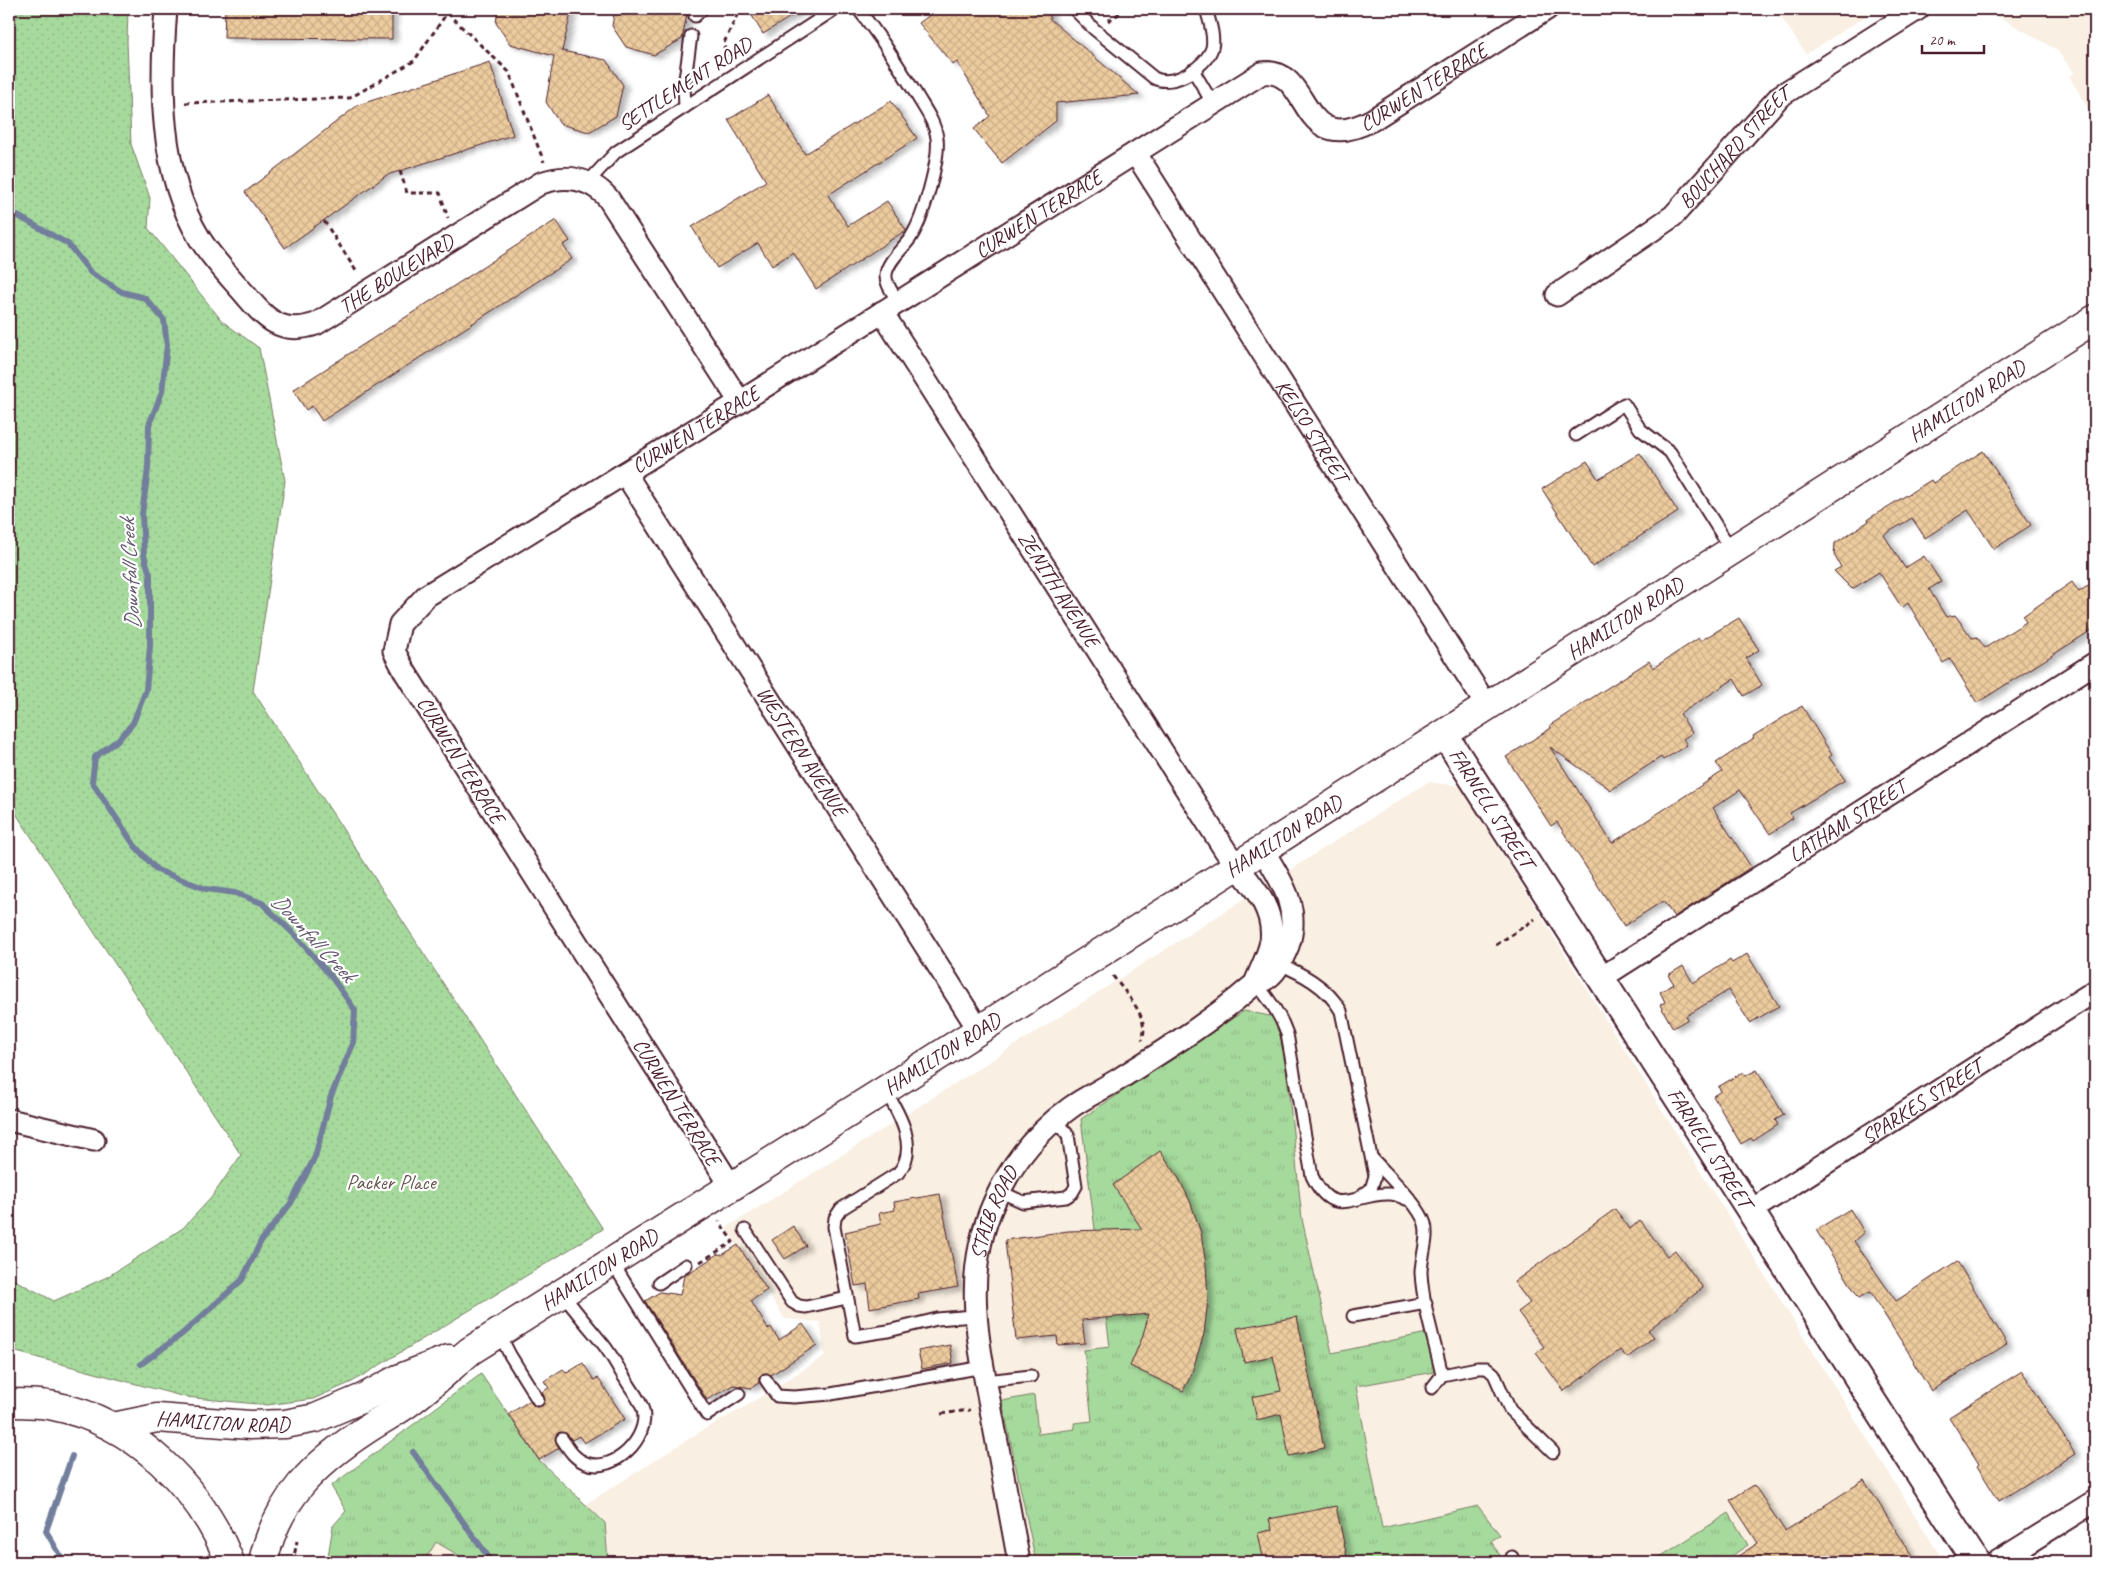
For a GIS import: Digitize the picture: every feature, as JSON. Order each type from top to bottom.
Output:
[{"type":"main road","name":"HAMILTON ROAD","points":[[263,1562],[274,1529],[284,1508],[305,1478],[338,1449],[412,1400],[470,1351],[885,1090],[2095,319]]},
{"type":"main road","name":"HAMILTON ROAD","points":[[113,1427],[157,1418],[250,1425],[285,1424],[316,1418],[363,1398],[398,1379],[470,1351]]},
{"type":"main road","points":[[9,1403],[54,1406],[74,1411],[113,1427],[149,1451],[168,1468],[188,1491],[210,1524],[230,1562]]},
{"type":"street","name":"THE BOULEVARD","points":[[166,9],[164,104],[166,129],[175,180],[199,238],[211,255],[263,316],[280,326],[290,328],[307,327],[326,319],[531,189],[551,179],[570,178],[588,182]]},
{"type":"street","name":"CURWEN TERRACE","points":[[731,1186],[410,680],[394,651],[400,624],[426,596],[740,402],[1257,76],[1272,72],[1286,78],[1310,114],[1318,122],[1327,128],[1348,131],[1372,120],[1547,9]]},
{"type":"street","name":"BOUCHARD STREET","points":[[1557,295],[1673,216],[1780,96],[1918,9]]},
{"type":"street","name":"KELSO STREET","points":[[1136,154],[1487,706]]},
{"type":"street","points":[[588,182],[602,192],[613,205],[740,402]]},
{"type":"street","name":"ZENITH AVENUE","points":[[890,307],[1236,866]]},
{"type":"street","name":"WESTERN AVENUE","points":[[624,473],[979,1030]]},
{"type":"street","name":"LATHAM STREET","points":[[1601,978],[2095,663]]},
{"type":"street","name":"FARNELL STREET","points":[[1444,734],[1749,1212],[1976,1562]]},
{"type":"street","name":"STAIB ROAD","points":[[1019,1562],[974,1316],[976,1267],[981,1242],[999,1191],[1021,1156],[1038,1136],[1071,1108],[1230,1005],[1255,983],[1272,961],[1288,946],[1291,930],[1291,905],[1283,883],[1262,849]]},
{"type":"street","name":"STAIB ROAD","points":[[1236,866],[1256,891],[1269,914],[1272,927],[1272,961]]},
{"type":"street","name":"SPARKES STREET","points":[[1749,1212],[2095,991]]},
{"type":"street","points":[[9,1120],[94,1140]]},
{"type":"street","points":[[1997,1562],[2095,1501]]},
{"type":"lane","name":"SETTLEMENT ROAD","points":[[588,182],[616,152],[835,9]]},
{"type":"lane","points":[[858,9],[894,57],[934,126],[938,147],[919,222],[912,236],[887,271],[890,307]]},
{"type":"lane","points":[[1074,9],[1094,30],[1160,81],[1172,81],[1192,70],[1208,54],[1212,47],[1213,38],[1206,9]]},
{"type":"lane","points":[[685,107],[684,86],[691,36]]},
{"type":"lane","points":[[1192,70],[1213,104]]},
{"type":"lane","points":[[1576,436],[1624,404],[1640,429],[1670,452],[1732,550]]},
{"type":"lane","points":[[1272,961],[1324,989],[1335,999],[1342,1011],[1375,1176],[1371,1189],[1357,1199]]},
{"type":"lane","points":[[1255,983],[1269,998],[1282,1018],[1312,1176],[1320,1190],[1329,1198],[1342,1202],[1391,1194],[1409,1200]]},
{"type":"lane","points":[[885,1090],[903,1125],[908,1157],[905,1166],[898,1174],[841,1209],[835,1218],[834,1227],[856,1336],[888,1331],[937,1319],[974,1316]]},
{"type":"lane","points":[[999,1191],[1023,1202],[1066,1197],[1072,1193],[1076,1186],[1068,1134],[1056,1120]]},
{"type":"lane","points":[[1371,1157],[1418,1210],[1425,1223],[1426,1234],[1421,1274],[1442,1375]]},
{"type":"lane","points":[[746,1230],[792,1302],[806,1307],[847,1298]]},
{"type":"lane","points":[[612,1262],[707,1415],[739,1394]]},
{"type":"lane","points":[[659,1283],[691,1265]]},
{"type":"lane","points":[[562,1293],[604,1345],[636,1396],[644,1419],[643,1430],[635,1444],[603,1464],[592,1465],[584,1463],[570,1451],[562,1439]]},
{"type":"lane","points":[[1353,1316],[1426,1303]]},
{"type":"lane","points":[[499,1333],[510,1355],[538,1400]]},
{"type":"lane","points":[[1432,1388],[1442,1375],[1477,1368],[1487,1368],[1494,1374],[1510,1410],[1553,1452]]},
{"type":"lane","points":[[766,1380],[777,1396],[794,1397],[984,1374],[1031,1376]]},
{"type":"path","points":[[443,9],[509,72],[551,179]]},
{"type":"path","points":[[738,72],[723,45],[740,9]]},
{"type":"path","points":[[164,104],[350,98],[414,61],[447,13]]},
{"type":"path","points":[[400,171],[407,193],[440,193],[454,238]]},
{"type":"path","points":[[324,220],[369,292]]},
{"type":"path","points":[[1496,945],[1554,906]]},
{"type":"path","points":[[1113,976],[1143,1019],[1145,1031],[1137,1052],[1144,1062]]},
{"type":"path","points":[[691,1265],[733,1242],[719,1221]]},
{"type":"path","points":[[941,1414],[990,1408]]},
{"type":"shaded area","points":[[1776,9],[1877,9],[1806,54]]},
{"type":"shaded area","points":[[1986,9],[2095,9],[2095,120],[2069,76],[2075,73],[2057,50]]},
{"type":"shaded area","points":[[1428,782],[1460,786],[1944,1562],[327,1562],[333,1526],[346,1511],[331,1486],[456,1400],[542,1532],[703,1430],[743,1408],[825,1356],[820,1322],[785,1319],[726,1228]]},
{"type":"green space","name":"Packer Place","points":[[9,9],[128,9],[127,42],[131,144],[150,198],[148,228],[222,321],[259,348],[285,481],[253,691],[603,1229],[352,1382],[313,1399],[267,1405],[185,1397],[9,1350],[9,1277],[54,1301],[107,1277],[183,1228],[211,1198],[241,1155],[9,803]]},
{"type":"green space","points":[[1244,1011],[1275,1017],[1284,1046],[1302,1219],[1332,1353],[1427,1333],[1434,1372],[1356,1386],[1382,1528],[1478,1506],[1500,1535],[1491,1541],[1504,1562],[1036,1562],[1002,1401],[1034,1395],[1038,1434],[1075,1429],[1074,1423],[1092,1421],[1084,1350],[1110,1347],[1081,1119]]},
{"type":"green space","points":[[481,1374],[539,1460],[605,1523],[608,1562],[470,1562],[436,1542],[424,1562],[327,1562],[333,1526],[346,1511],[331,1486]]},
{"type":"green space","points":[[1729,1513],[1748,1545],[1722,1562],[1652,1562]]},
{"type":"building","points":[[225,9],[392,9],[392,39],[224,38]]},
{"type":"building","points":[[498,9],[572,9],[562,51],[606,60],[623,85],[616,116],[589,132],[560,124],[546,102],[554,56],[510,44],[496,23]]},
{"type":"building","points":[[615,9],[688,9],[682,39],[654,55],[626,47],[612,26]]},
{"type":"building","points":[[748,9],[803,9],[763,34]]},
{"type":"building","points":[[938,9],[1049,9],[1050,19],[1139,95],[1056,103],[1056,121],[1002,163],[974,129],[990,116],[957,62],[953,65],[919,23]]},
{"type":"building","points":[[490,62],[513,135],[387,175],[285,248],[245,192],[358,105]]},
{"type":"building","points":[[768,95],[805,154],[891,101],[917,138],[828,195],[848,226],[887,201],[906,230],[816,289],[793,252],[772,266],[758,243],[717,268],[692,227],[766,181],[728,120]]},
{"type":"building","points":[[556,220],[570,241],[563,245],[572,259],[322,421],[312,406],[306,410],[293,390]]},
{"type":"building","points":[[1983,451],[2031,525],[1994,549],[1968,510],[1925,538],[1912,518],[1884,535],[1905,568],[1924,556],[1941,582],[1929,589],[1946,617],[1955,615],[1972,638],[1977,637],[1985,648],[2026,622],[2023,616],[2072,582],[2079,592],[2095,581],[2095,628],[1977,703],[1950,659],[1943,663],[1908,603],[1902,608],[1879,572],[1852,589],[1834,571],[1841,567],[1834,555],[1835,543],[1869,521],[1868,519],[1931,480],[1933,483]]},
{"type":"building","points":[[1640,453],[1678,512],[1592,567],[1542,489],[1587,461],[1598,479]]},
{"type":"building","points":[[1739,618],[1759,650],[1746,658],[1762,685],[1744,696],[1734,679],[1680,714],[1692,733],[1683,739],[1687,745],[1663,760],[1661,757],[1611,790],[1550,747],[1612,843],[1722,772],[1716,763],[1754,738],[1753,736],[1802,706],[1832,755],[1829,757],[1845,780],[1790,813],[1793,818],[1770,834],[1740,790],[1713,808],[1751,867],[1674,917],[1663,901],[1624,926],[1557,822],[1551,826],[1506,757],[1551,728],[1550,725],[1649,661],[1653,668],[1699,638],[1700,641]]},
{"type":"building","points":[[1747,954],[1779,1006],[1750,1023],[1729,990],[1686,1016],[1688,1019],[1673,1028],[1660,1005],[1665,1002],[1660,992],[1674,984],[1668,975],[1683,966],[1693,983],[1730,960],[1732,963]]},
{"type":"building","points":[[1757,1070],[1784,1115],[1775,1120],[1778,1125],[1753,1141],[1751,1138],[1741,1144],[1713,1096],[1721,1091],[1718,1087],[1743,1072],[1745,1076]]},
{"type":"building","points":[[1160,1151],[1177,1175],[1190,1201],[1201,1233],[1206,1265],[1208,1299],[1204,1334],[1191,1375],[1183,1391],[1130,1366],[1142,1338],[1149,1314],[1082,1320],[1085,1343],[1058,1345],[1057,1336],[1016,1340],[1005,1240],[1068,1231],[1142,1229],[1113,1185]]},
{"type":"building","points":[[940,1194],[958,1287],[918,1294],[919,1299],[870,1308],[867,1284],[855,1286],[845,1232],[881,1224],[879,1213],[895,1210],[894,1202]]},
{"type":"building","points":[[1615,1209],[1630,1229],[1640,1220],[1667,1256],[1675,1250],[1703,1288],[1648,1330],[1654,1337],[1627,1358],[1620,1350],[1564,1391],[1536,1353],[1544,1347],[1518,1312],[1530,1303],[1514,1282]]},
{"type":"building","points":[[1850,1209],[1864,1232],[1854,1241],[1896,1301],[1957,1261],[2007,1344],[1931,1391],[1870,1292],[1859,1298],[1816,1230]]},
{"type":"building","points":[[793,1226],[806,1246],[785,1259],[772,1240]]},
{"type":"building","points":[[738,1245],[767,1290],[751,1301],[768,1329],[771,1327],[779,1340],[803,1324],[817,1345],[771,1375],[762,1374],[759,1377],[759,1383],[751,1388],[733,1385],[707,1400],[645,1301],[660,1292],[680,1295],[684,1276],[718,1254],[722,1255]]},
{"type":"building","points":[[1297,1317],[1324,1448],[1289,1456],[1281,1414],[1257,1420],[1252,1397],[1281,1391],[1273,1356],[1244,1362],[1237,1328]]},
{"type":"building","points":[[950,1345],[953,1363],[922,1369],[918,1351]]},
{"type":"building","points":[[583,1363],[594,1380],[598,1378],[625,1419],[584,1443],[579,1436],[572,1440],[566,1433],[558,1433],[555,1439],[559,1448],[539,1460],[509,1414],[529,1401],[535,1407],[542,1406],[545,1400],[542,1392],[549,1388],[544,1381],[563,1369],[567,1373]]},
{"type":"building","points":[[2022,1371],[2075,1454],[1999,1501],[1977,1466],[1979,1464],[1949,1417]]},
{"type":"building","points":[[1864,1480],[1916,1562],[1729,1562],[1758,1543],[1730,1500],[1754,1485],[1785,1531]]},
{"type":"building","points":[[1336,1506],[1348,1562],[1264,1562],[1258,1533],[1272,1530],[1269,1519]]},
{"type":"waterway","name":"Downfall Creek","points":[[9,211],[68,244],[91,273],[122,292],[145,298],[164,320],[167,345],[162,392],[149,425],[148,469],[142,514],[144,555],[150,575],[150,646],[146,690],[133,723],[119,739],[95,757],[92,782],[135,846],[157,870],[206,889],[235,893],[262,903],[295,935],[330,975],[355,1010],[353,1044],[331,1096],[315,1157],[291,1203],[261,1241],[242,1280],[182,1334],[141,1364]]},
{"type":"waterway","points":[[413,1452],[492,1562]]},
{"type":"waterway","name":"Downfall Creek","points":[[64,1562],[46,1531],[72,1456]]}]
